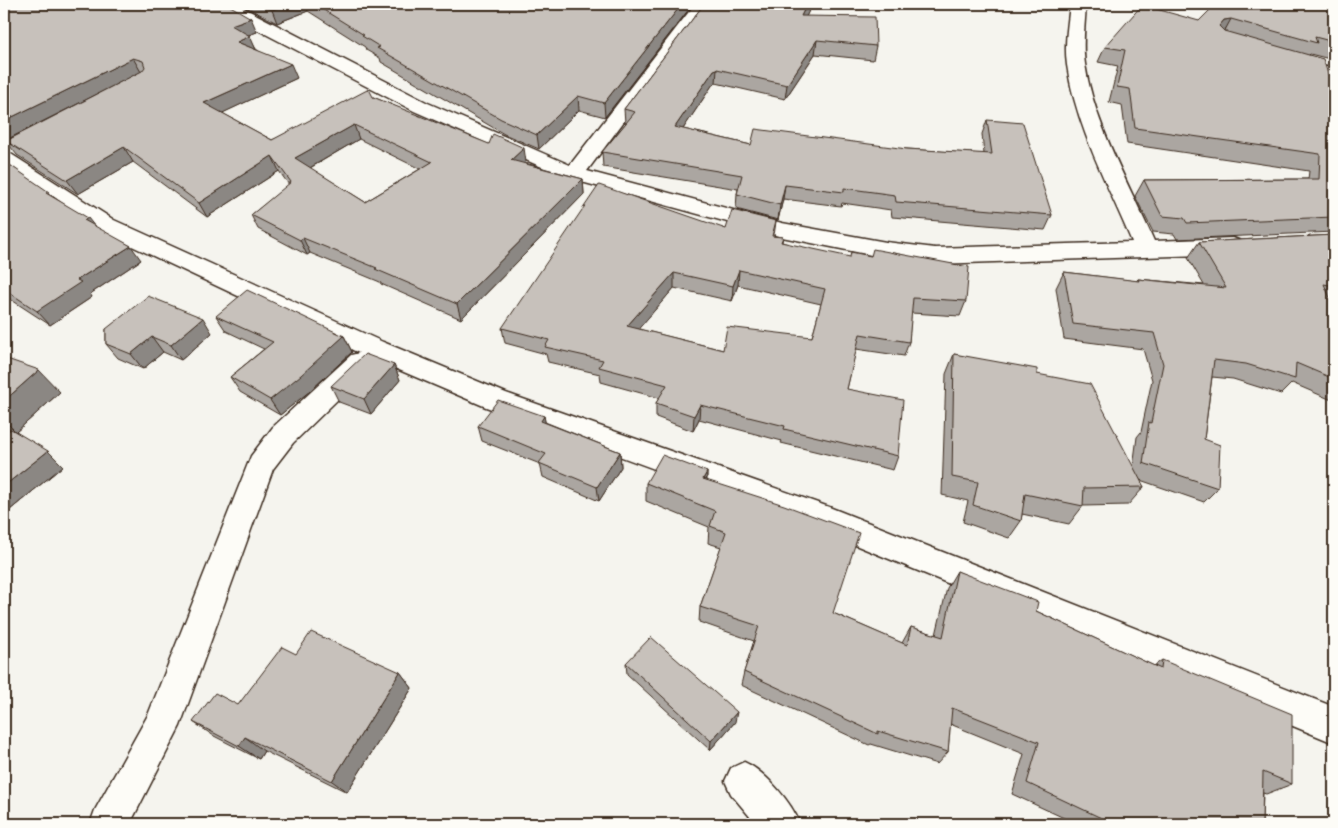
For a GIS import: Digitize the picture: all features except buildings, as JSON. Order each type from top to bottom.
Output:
[{"type":"street","points":[[225,4],[421,108],[574,174],[782,230],[886,250],[935,256],[1147,250],[1257,244]]},
{"type":"street","points":[[574,174],[703,4]]},
{"type":"street","points":[[1078,4],[1075,36],[1076,64],[1086,111],[1147,250]]},
{"type":"street","points":[[1278,58],[1334,74]]},
{"type":"street","points":[[9,151],[106,225],[374,349],[496,400],[818,516],[1334,725]]},
{"type":"street","points":[[109,824],[162,726],[261,464],[283,435],[374,349]]},
{"type":"street","points":[[744,781],[781,824]]}]
